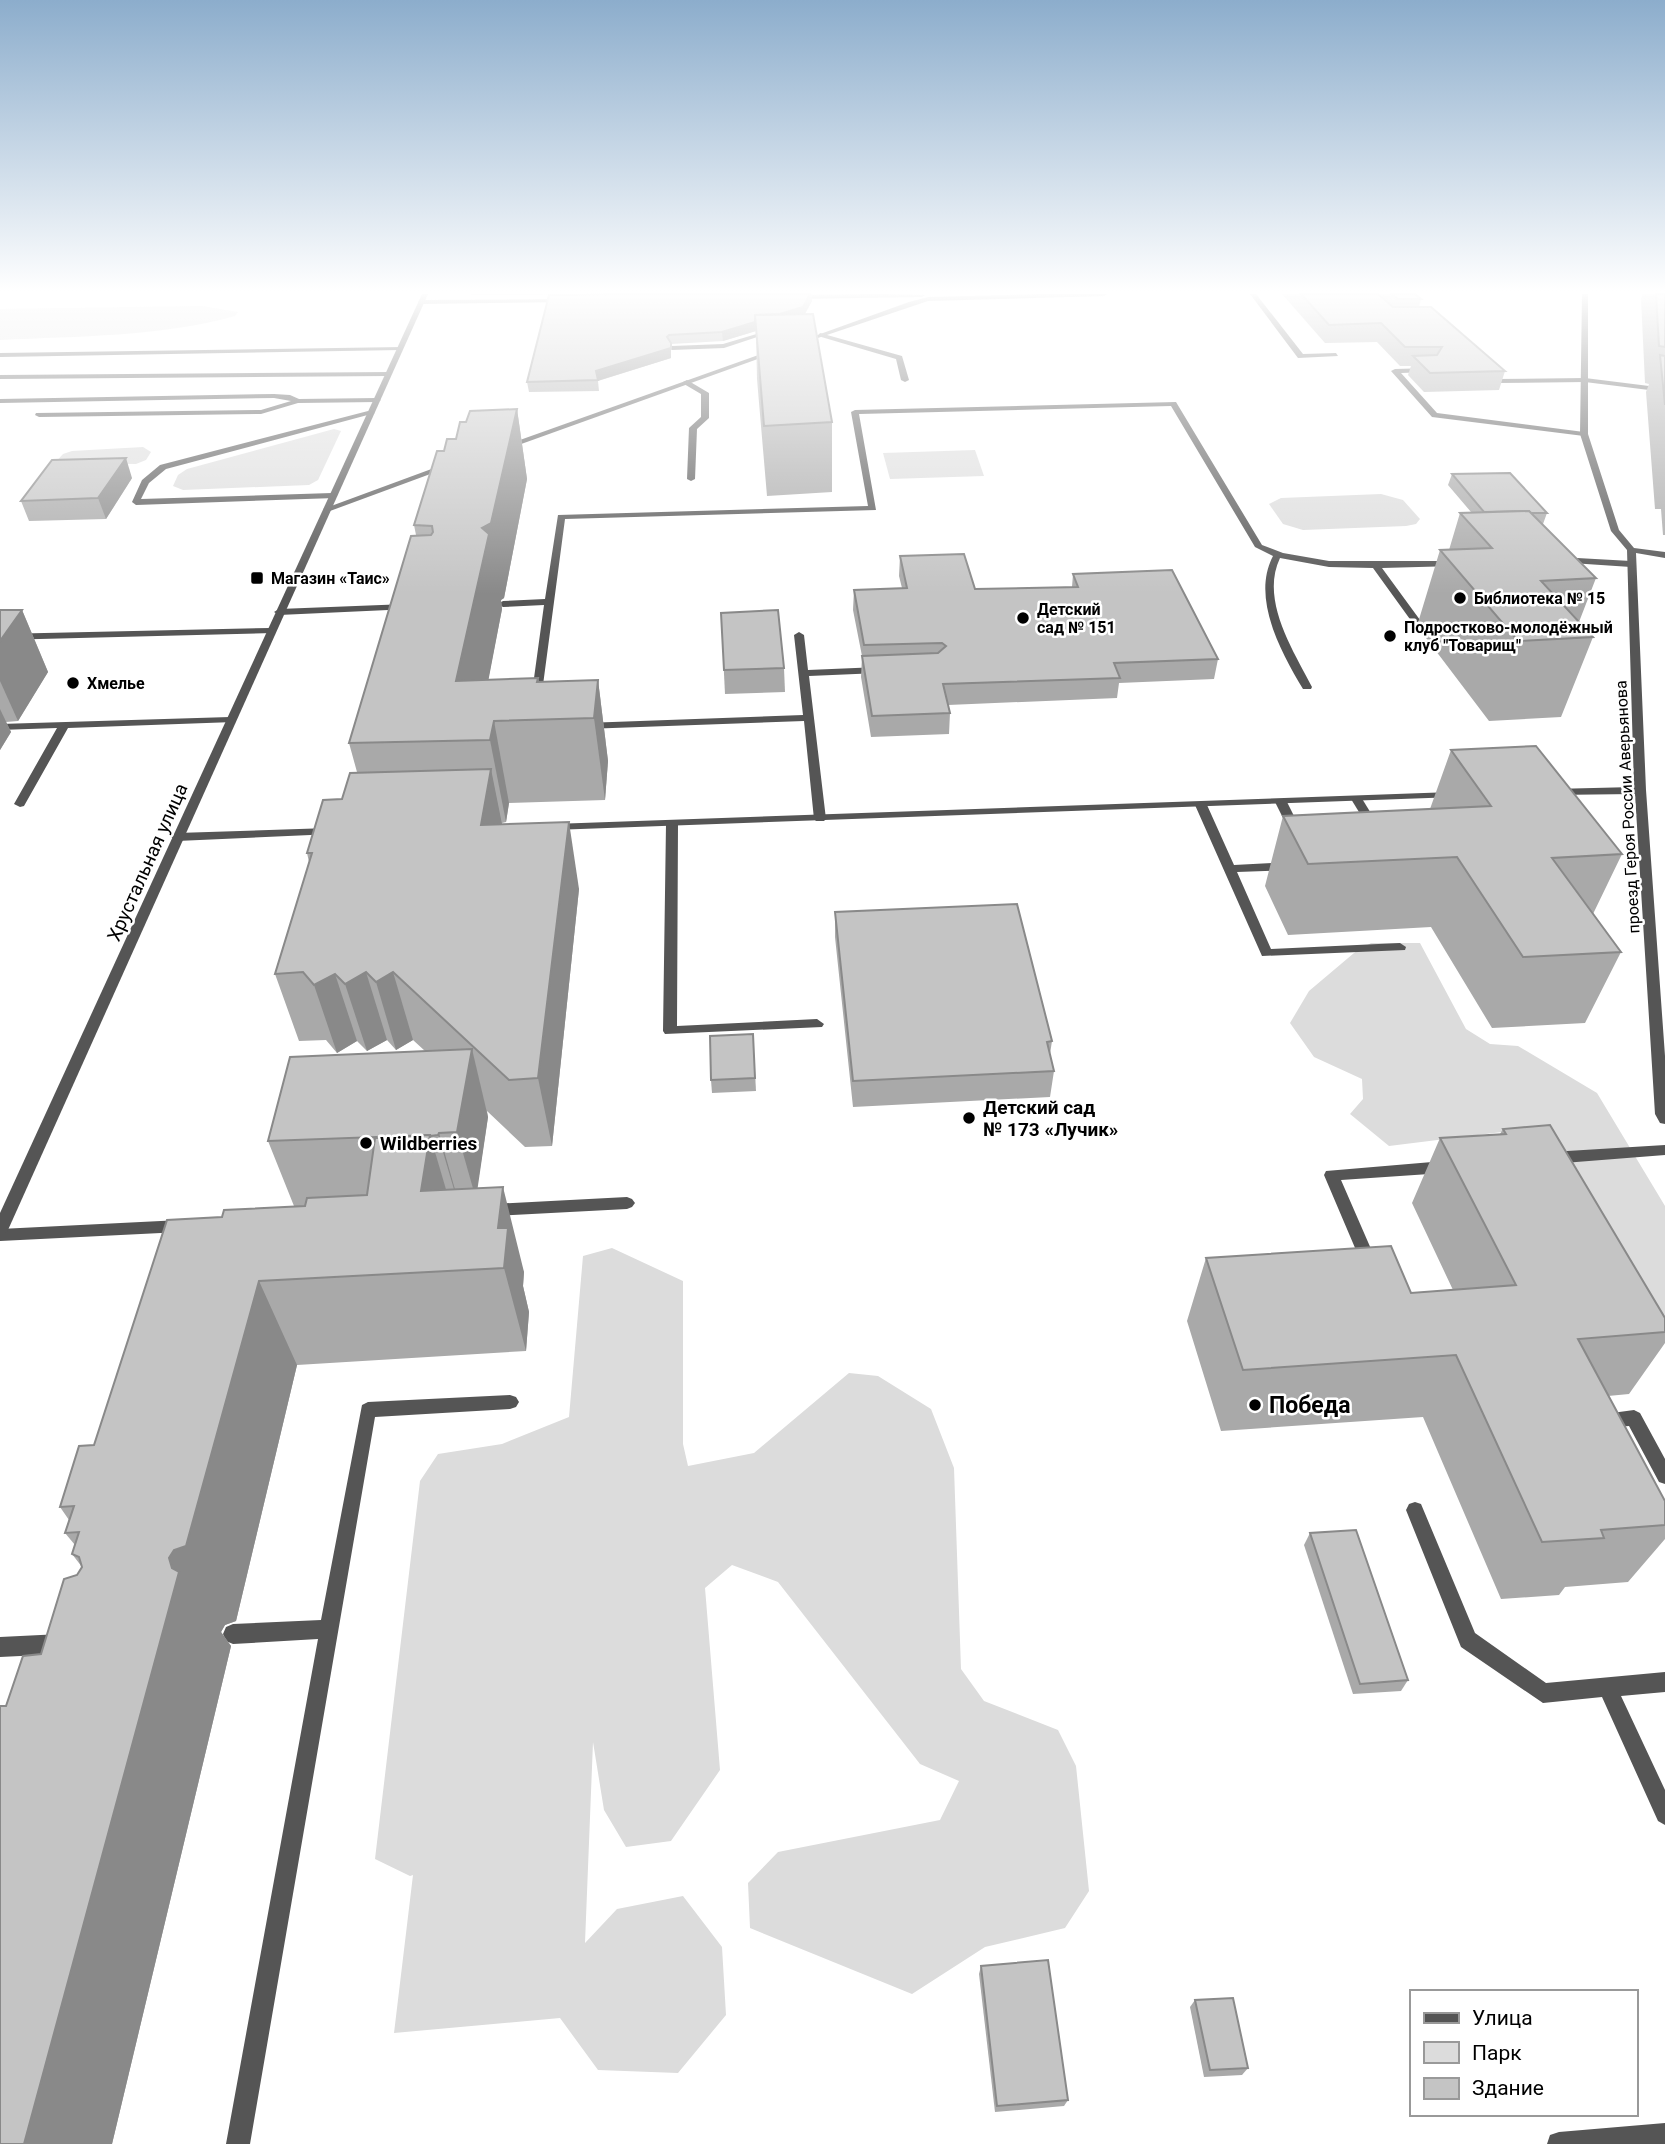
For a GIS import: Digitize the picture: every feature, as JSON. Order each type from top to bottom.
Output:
[{"type":"street","name":"Хрустальная улица","points":[[0,1230],[380,394]]},
{"type":"street","points":[[494,450],[653,394]]},
{"type":"street","points":[[691,479],[693,428],[705,418],[705,394]]},
{"type":"street","points":[[1416,394],[1435,415],[1584,434]]},
{"type":"street","points":[[1585,394],[1584,434],[1615,531],[1631,550],[1665,555]]},
{"type":"street","points":[[0,401],[274,396],[290,397],[298,401]]},
{"type":"street","points":[[38,415],[261,412],[282,408],[298,401],[377,400]]},
{"type":"street","points":[[534,715],[561,517],[873,508],[855,412],[913,407],[1173,404],[1259,547],[1277,556],[1376,566],[1468,563]]},
{"type":"street","points":[[332,496],[136,502],[145,482],[163,467],[371,413]]},
{"type":"street","points":[[327,509],[455,464]]},
{"type":"street","points":[[691,499],[691,513]]},
{"type":"street","name":"проезд Героя России Аверьянова","points":[[1631,550],[1640,790],[1661,1101],[1665,1119]]},
{"type":"street","points":[[1277,556],[1269,566],[1269,593],[1279,632],[1307,687]]},
{"type":"street","points":[[1546,561],[1608,561],[1631,564]]},
{"type":"street","points":[[1376,566],[1415,620]]},
{"type":"street","points":[[503,604],[549,603]]},
{"type":"street","points":[[279,612],[418,607]]},
{"type":"street","points":[[0,637],[270,631]]},
{"type":"street","points":[[799,635],[820,819]]},
{"type":"street","points":[[803,673],[885,670]]},
{"type":"street","points":[[571,726],[809,718]]},
{"type":"street","points":[[0,727],[230,720]]},
{"type":"street","points":[[20,804],[64,725]]},
{"type":"street","points":[[1536,792],[1640,790]]},
{"type":"street","points":[[539,827],[1468,795]]},
{"type":"street","points":[[1357,799],[1384,845]]},
{"type":"street","points":[[1281,802],[1303,844]]},
{"type":"street","points":[[1201,805],[1267,953],[1400,947]]},
{"type":"street","points":[[672,824],[670,1031],[817,1024]]},
{"type":"street","points":[[177,837],[337,832]]},
{"type":"street","points":[[1229,869],[1301,866]]},
{"type":"street","points":[[1535,1159],[1665,1150]]},
{"type":"street","points":[[1378,1282],[1331,1175],[1453,1166]]},
{"type":"street","points":[[474,1211],[627,1203]]},
{"type":"street","points":[[0,1235],[196,1225]]},
{"type":"street","points":[[238,2144],[368,1410],[510,1402]]},
{"type":"street","points":[[1593,1421],[1634,1419],[1665,1476]]},
{"type":"street","points":[[1415,1510],[1468,1640],[1544,1693],[1665,1682]]},
{"type":"street","points":[[233,1634],[328,1629]]},
{"type":"street","points":[[0,1647],[80,1643]]},
{"type":"street","points":[[1607,1686],[1665,1814]]},
{"type":"street","points":[[1559,2144],[1665,2135]]},
{"type":"green space","points":[[334,429],[341,431],[318,480],[309,485],[183,490],[173,486],[178,475],[187,469]]},
{"type":"green space","points":[[143,447],[151,452],[146,460],[136,464],[55,463],[63,454],[72,451]]},
{"type":"green space","points":[[975,450],[984,476],[890,479],[883,453]]},
{"type":"green space","points":[[1381,494],[1403,500],[1420,519],[1416,524],[1406,526],[1303,530],[1283,524],[1269,504],[1281,498]]},
{"type":"green space","points":[[1371,943],[1420,943],[1466,1029],[1490,1044],[1518,1046],[1597,1093],[1665,1206],[1665,1334],[1518,1130],[1389,1146],[1350,1114],[1363,1099],[1362,1079],[1314,1057],[1290,1023],[1309,991],[1354,953]]},
{"type":"green space","points":[[612,1248],[683,1281],[683,1444],[688,1466],[754,1453],[849,1373],[878,1376],[931,1409],[954,1468],[961,1669],[984,1701],[1058,1730],[1076,1766],[1089,1891],[1065,1928],[985,1947],[912,1994],[750,1928],[748,1883],[778,1852],[940,1820],[959,1781],[920,1764],[778,1582],[732,1565],[705,1588],[720,1770],[671,1841],[626,1847],[604,1810],[593,1742],[585,1943],[617,1909],[683,1896],[722,1947],[726,2015],[678,2073],[598,2070],[560,2018],[394,2033],[413,1875],[375,1859],[420,1481],[438,1454],[502,1444],[569,1417],[583,1256]]},
{"type":"building","points":[[761,394],[827,394],[832,422],[764,426]]},
{"type":"building","points":[[517,409],[491,523],[482,528],[489,534],[456,681],[538,678],[537,682],[598,680],[594,718],[494,721],[490,740],[349,743],[411,536],[431,535],[433,532],[432,526],[414,525],[437,451],[444,451],[447,439],[456,439],[460,422],[466,422],[470,411]]},
{"type":"building","points":[[126,458],[98,498],[21,501],[52,460]]},
{"type":"building","points":[[1510,473],[1547,513],[1484,512],[1452,474]]},
{"type":"building","points":[[1529,511],[1596,578],[1541,581],[1593,637],[1518,641],[1440,550],[1492,548],[1460,513]]},
{"type":"building","points":[[964,554],[975,589],[1078,587],[1073,574],[1172,570],[1218,659],[1114,663],[1120,678],[943,684],[950,713],[872,716],[862,656],[938,653],[946,646],[942,643],[864,645],[854,590],[907,588],[900,556]]},
{"type":"building","points":[[0,610],[22,610],[0,641]]},
{"type":"building","points":[[778,610],[784,668],[724,670],[721,613]]},
{"type":"building","points":[[1536,746],[1622,854],[1552,858],[1621,952],[1523,957],[1457,857],[1308,864],[1283,816],[1491,806],[1451,750]]},
{"type":"building","points":[[491,769],[481,825],[569,822],[538,1078],[509,1080],[393,972],[376,982],[366,972],[345,984],[335,974],[314,985],[303,972],[275,974],[312,853],[307,853],[323,800],[342,799],[350,773]]},
{"type":"building","points":[[1017,904],[1052,1041],[1047,1042],[1054,1071],[853,1081],[835,912]]},
{"type":"building","points":[[753,1034],[755,1078],[711,1080],[710,1036]]},
{"type":"building","points":[[472,1049],[457,1132],[430,1136],[268,1141],[290,1057]]},
{"type":"building","points":[[1550,1125],[1665,1318],[1665,1332],[1578,1339],[1665,1501],[1665,1525],[1601,1530],[1604,1538],[1542,1542],[1456,1355],[1243,1370],[1206,1258],[1391,1246],[1411,1293],[1516,1285],[1440,1138],[1506,1134],[1503,1129]]},
{"type":"building","points":[[430,1135],[421,1191],[503,1187],[498,1228],[508,1228],[504,1268],[259,1281],[186,1546],[174,1550],[169,1558],[172,1568],[179,1572],[24,2144],[0,2144],[0,1706],[6,1706],[23,1656],[41,1654],[64,1579],[77,1575],[82,1567],[79,1557],[72,1554],[79,1532],[65,1533],[74,1506],[60,1507],[79,1446],[94,1445],[167,1220],[222,1217],[224,1210],[305,1206],[307,1198],[367,1195],[375,1138]]},
{"type":"building","points":[[1356,1530],[1408,1680],[1360,1684],[1310,1533]]},
{"type":"building","points":[[1048,1960],[1068,2100],[997,2106],[981,1966]]},
{"type":"building","points":[[1233,1998],[1248,2068],[1210,2070],[1195,2000]]},
{"type":"place","name":"Магазин «Таис»","points":[[257,578]]},
{"type":"place","name":"Библиотека № 15","points":[[1460,598]]},
{"type":"place","name":"Детский сад № 151","points":[[1023,618]]},
{"type":"place","name":"Подростково-молодёжный клуб \"Товарищ\"","points":[[1390,636]]},
{"type":"place","name":"Хмелье","points":[[73,683]]},
{"type":"place","name":"Детский сад № 173 «Лучик»","points":[[969,1118]]},
{"type":"place","name":"Wildberries","points":[[366,1143]]},
{"type":"place","name":"Победа","points":[[1255,1405]]}]
